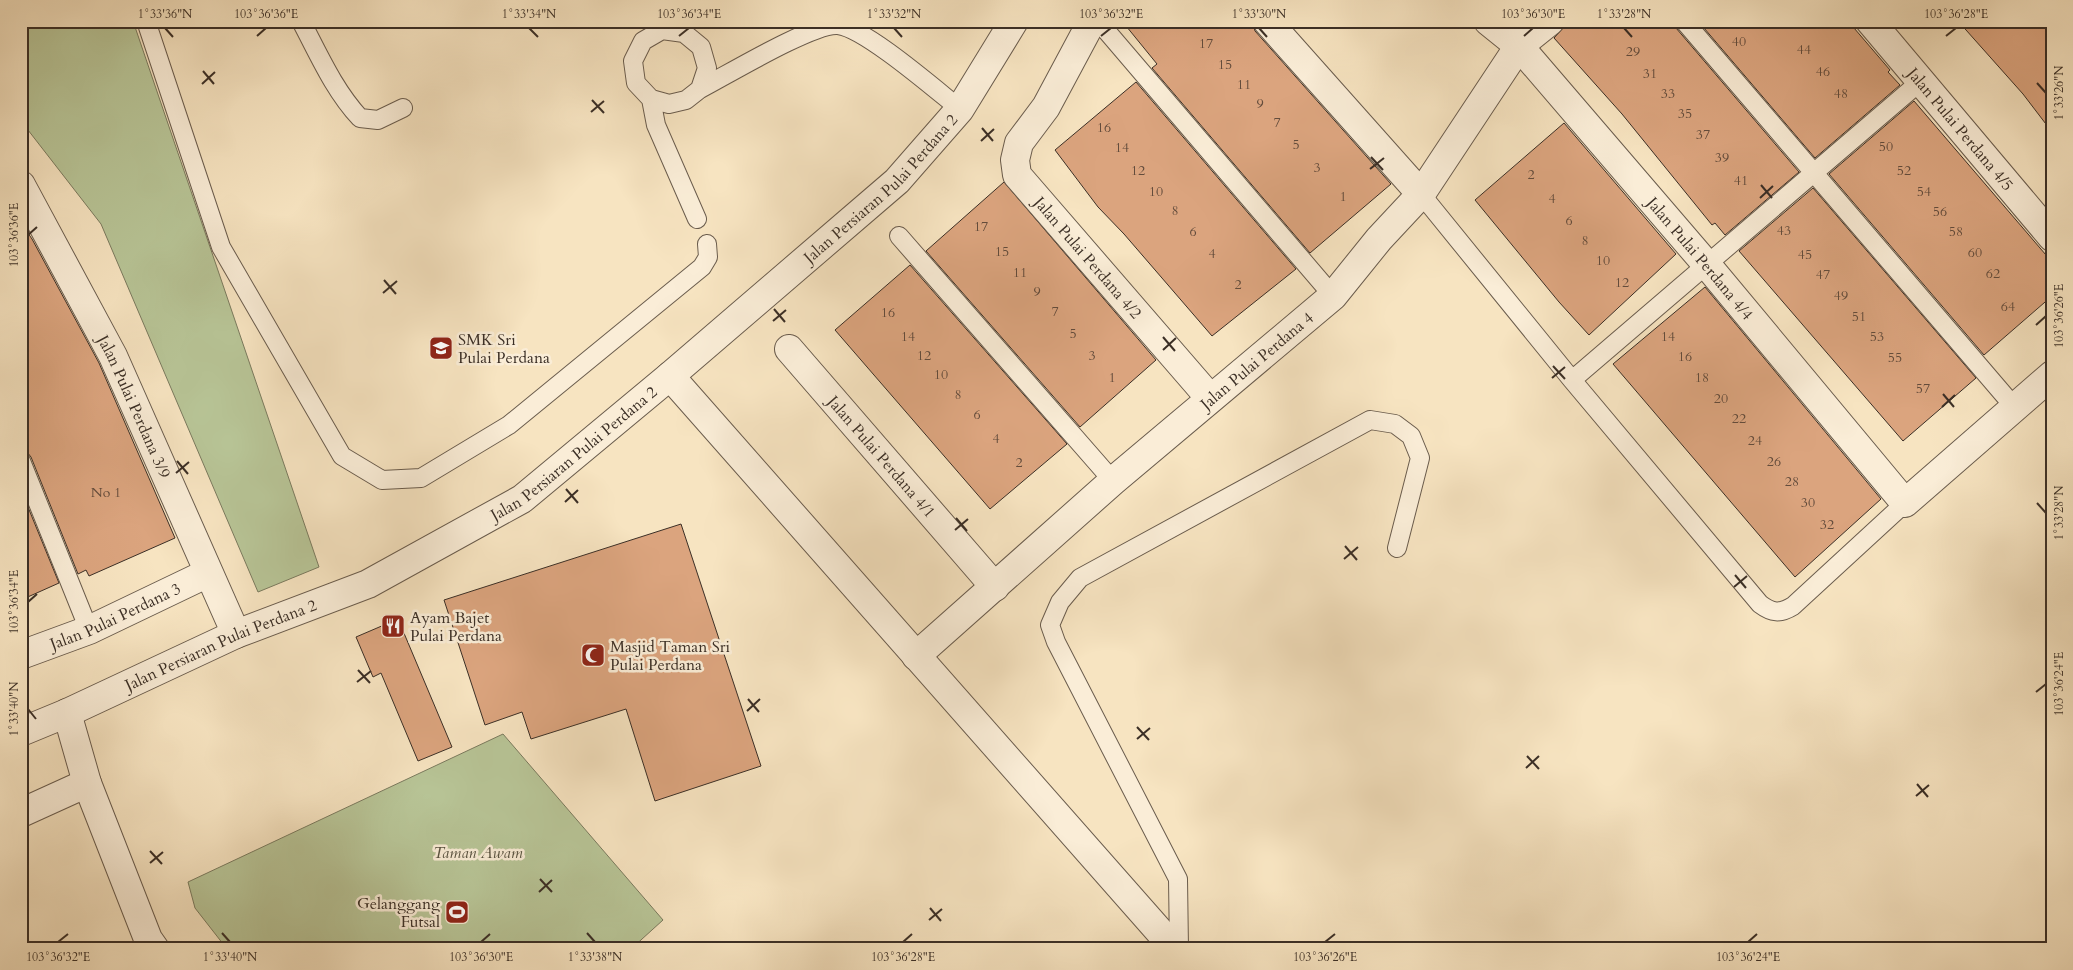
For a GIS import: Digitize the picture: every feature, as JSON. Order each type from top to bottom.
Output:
[{"type":"street","name":"Jalan Persiaran Pulai Perdana 2","points":[[21,732],[67,713],[236,634],[368,584],[522,500],[897,181],[960,109],[1014,21]]},
{"type":"street","name":"Jalan Pulai Perdana 4/2","points":[[1092,21],[1046,107],[1018,143],[1015,160],[1017,175],[1210,398]]},
{"type":"street","points":[[1267,21],[1421,194]]},
{"type":"street","name":"Jalan Pulai Perdana 4/4","points":[[1488,21],[1519,46],[1707,265],[1905,503]]},
{"type":"street","name":"Jalan Pulai Perdana 4","points":[[916,656],[1113,481],[1333,296],[1379,239],[1421,194],[1519,46],[1550,21]]},
{"type":"street","name":"Jalan Pulai Perdana 4/5","points":[[1870,21],[2052,237]]},
{"type":"street","name":"Jalan Pulai Perdana 3/9","points":[[21,185],[113,356],[236,634]]},
{"type":"street","name":"Jalan Pulai Perdana 4/1","points":[[789,349],[994,586]]},
{"type":"street","points":[[1905,503],[2016,409],[2052,375]]},
{"type":"street","points":[[670,376],[1175,949]]},
{"type":"street","name":"Jalan Pulai Perdana 3","points":[[21,655],[89,630],[208,574]]},
{"type":"street","points":[[67,713],[87,784],[148,940],[155,949]]},
{"type":"street","points":[[21,813],[87,784]]},
{"type":"lane","points":[[150,21],[148,27],[221,246],[342,456],[382,480],[421,478],[508,425],[702,267],[708,258],[707,244]]},
{"type":"lane","points":[[301,21],[330,79],[344,101],[360,118],[378,120],[403,108]]},
{"type":"lane","points":[[1098,21],[1333,296]]},
{"type":"lane","points":[[1684,21],[2016,409]]},
{"type":"lane","points":[[700,89],[708,68],[702,47],[684,33],[662,30],[643,41],[633,61],[636,83],[651,99],[669,104],[686,100],[700,89],[803,34],[838,25],[864,28],[886,51],[960,109]]},
{"type":"lane","points":[[1572,380],[1922,82]]},
{"type":"lane","points":[[651,99],[656,125],[697,219]]},
{"type":"lane","points":[[1421,194],[1572,380],[1760,604],[1768,610],[1776,612],[1785,611],[1793,606],[1905,503]]},
{"type":"lane","points":[[899,236],[1113,481]]},
{"type":"lane","points":[[1179,949],[1178,879],[1056,642],[1050,625],[1060,602],[1080,578],[1370,420],[1395,424],[1411,436],[1420,458],[1397,548]]},
{"type":"lane","points":[[21,461],[89,630]]},
{"type":"green space","points":[[21,21],[133,21],[319,567],[258,592],[101,224],[21,121]]},
{"type":"green space","name":"Taman Awam","points":[[503,734],[663,920],[631,949],[227,949],[195,908],[188,882]]},
{"type":"building","points":[[1122,21],[1252,21],[1255,31],[1391,184],[1310,253],[1152,68],[1157,64]]},
{"type":"building","points":[[1565,21],[1674,21],[1676,28],[1799,172],[1725,235],[1715,223],[1712,225],[1622,114],[1554,38],[1564,27]]},
{"type":"building","points":[[1698,21],[1848,21],[1890,70],[1888,72],[1900,85],[1815,158]]},
{"type":"building","points":[[1958,21],[2052,21],[2052,132],[2023,94]]},
{"type":"building","points":[[1136,82],[1296,269],[1212,336],[1124,234],[1098,207],[1055,150]]},
{"type":"building","points":[[1914,101],[2052,262],[2052,296],[1984,355],[1829,174]]},
{"type":"building","points":[[1564,123],[1676,254],[1589,335],[1559,302],[1475,200]]},
{"type":"building","points":[[1004,182],[1156,360],[1080,427],[926,251]]},
{"type":"building","points":[[1813,188],[1976,378],[1903,441],[1739,251]]},
{"type":"building","points":[[21,223],[32,239],[99,363],[175,538],[89,576],[86,570],[78,574],[31,457],[27,452],[21,451]]},
{"type":"building","points":[[910,265],[1067,444],[990,509],[835,330]]},
{"type":"building","points":[[1705,287],[1881,499],[1795,577],[1613,364]]},
{"type":"building","points":[[21,490],[59,583],[21,600]]},
{"type":"building","name":"Masjid Taman Sri Pulai Perdana","points":[[681,524],[761,766],[655,801],[626,709],[531,739],[522,712],[485,725],[444,600]]},
{"type":"building","points":[[398,619],[452,747],[418,761],[381,673],[373,677],[356,637]]},
{"type":"place","name":"SMK Sri Pulai Perdana","points":[[441,348]]},
{"type":"place","name":"Ayam Bajet Pulai Perdana","points":[[393,626]]},
{"type":"place","name":"Masjid Taman Sri Pulai Perdana","points":[[593,655]]},
{"type":"place","name":"Gelanggang Futsal","points":[[457,912]]}]
